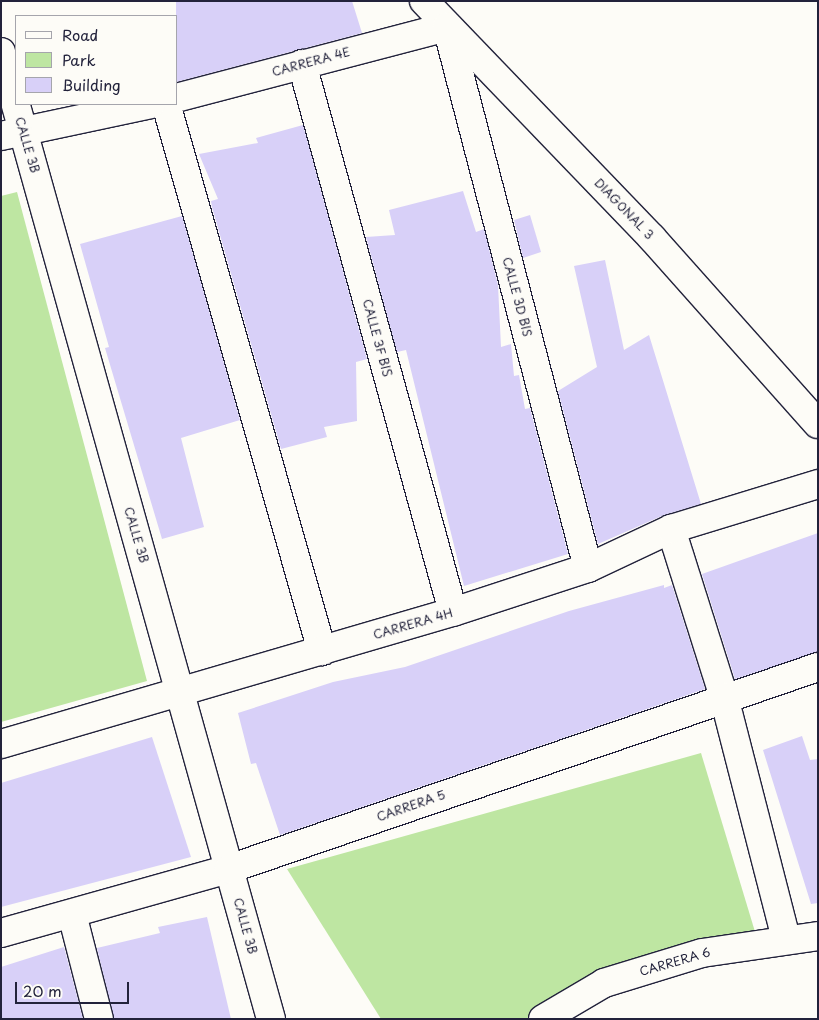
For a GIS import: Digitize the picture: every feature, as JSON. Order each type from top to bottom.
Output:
[{"type":"street","name":"DIAGONAL 3","points":[[424,1],[652,238],[818,424]]},
{"type":"street","name":"CARRERA 4E","points":[[178,97],[447,27]]},
{"type":"street","name":"CALLE 3D BIS","points":[[447,27],[588,568]]},
{"type":"street","name":"CALLE 3B","points":[[1,52],[12,133],[180,692],[271,1019]]},
{"type":"street","name":"CALLE 3F BIS","points":[[302,64],[452,612]]},
{"type":"street","points":[[12,133],[146,105]]},
{"type":"street","points":[[166,105],[322,651]]},
{"type":"street","name":"CARRERA 4H","points":[[1,744],[452,612],[588,568],[671,529],[818,484]]},
{"type":"street","points":[[671,529],[724,697],[786,939]]},
{"type":"street","name":"CARRERA 5","points":[[1,934],[229,869],[724,697],[818,667]]},
{"type":"street","points":[[72,914],[99,1019]]},
{"type":"street","name":"CARRERA 6","points":[[543,1019],[604,983],[702,953],[786,939],[818,936]]},
{"type":"green space","points":[[17,192],[147,681],[1,722],[1,196]]},
{"type":"green space","points":[[701,753],[759,945],[537,1019],[381,1019],[287,869]]},
{"type":"building","points":[[176,1],[352,1],[362,33],[178,81],[178,15],[176,15]]},
{"type":"building","points":[[303,125],[367,359],[356,362],[357,421],[324,427],[327,437],[281,449],[212,207],[211,201],[218,199],[199,154],[258,143],[256,138]]},
{"type":"building","points":[[463,191],[476,232],[484,229],[498,285],[501,347],[511,344],[514,376],[519,375],[525,409],[530,408],[568,554],[464,586],[406,350],[397,352],[366,237],[395,235],[389,210]]},
{"type":"building","points":[[530,215],[541,252],[523,258],[514,220]]},
{"type":"building","points":[[182,216],[240,420],[181,438],[204,527],[162,539],[105,348],[109,347],[80,244]]},
{"type":"building","points":[[605,260],[624,350],[649,335],[701,504],[664,515],[598,544],[558,391],[597,367],[574,266]]},
{"type":"building","points":[[818,533],[818,652],[735,679],[702,574]]},
{"type":"building","points":[[664,585],[664,588],[672,585],[705,689],[280,835],[256,763],[251,764],[238,713],[333,682],[405,667],[569,611]]},
{"type":"building","points":[[802,736],[810,760],[818,759],[818,903],[811,904],[763,750]]},
{"type":"building","points":[[152,737],[191,857],[1,907],[1,783]]},
{"type":"building","points":[[207,917],[231,1019],[114,1019],[97,948],[160,933],[158,927]]},
{"type":"building","points":[[64,947],[83,1019],[1,1019],[1,967]]}]
